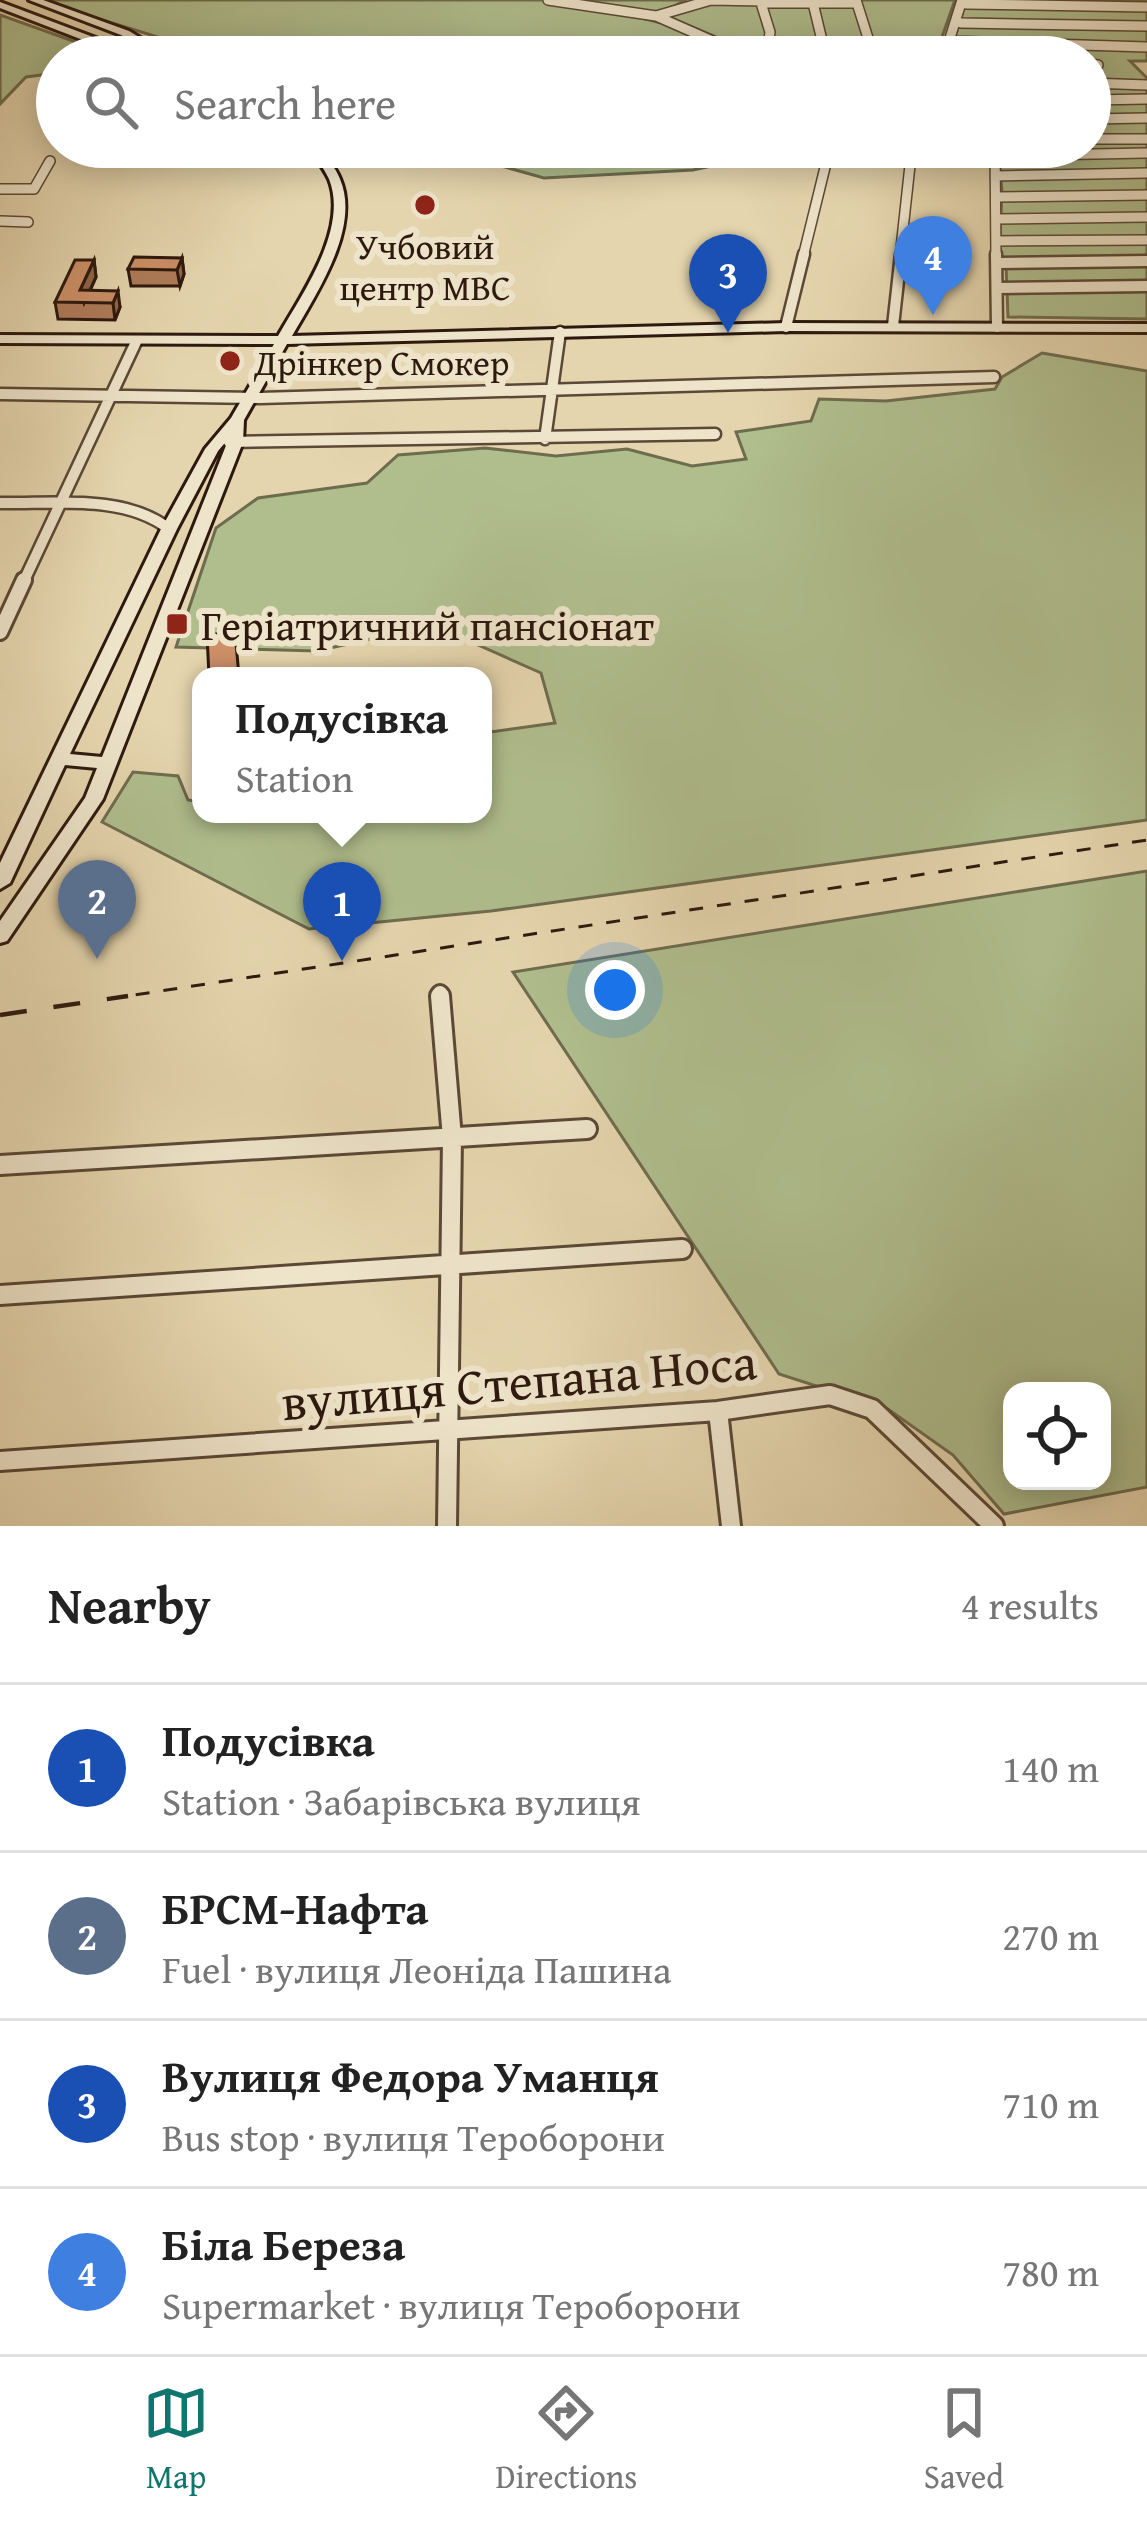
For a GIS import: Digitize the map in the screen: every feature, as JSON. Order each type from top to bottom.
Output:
[{"type":"main road","points":[[34,0],[130,36]]},
{"type":"main road","points":[[0,5],[82,36]]},
{"type":"main road","points":[[0,936],[70,837],[109,763],[152,657],[227,442],[319,277],[338,226],[340,200],[328,168]]},
{"type":"main road","points":[[0,339],[285,340],[786,327],[1147,328]]},
{"type":"main road","points":[[0,883],[169,530],[227,442]]},
{"type":"main road","points":[[110,655],[152,657]]},
{"type":"main road","points":[[61,759],[109,763]]},
{"type":"street","points":[[548,0],[656,16],[701,36]]},
{"type":"street","points":[[656,16],[711,0],[856,1],[867,36]]},
{"type":"street","points":[[763,1],[769,36]]},
{"type":"street","points":[[965,1],[1147,7]]},
{"type":"street","points":[[954,36],[965,1]]},
{"type":"street","points":[[953,36],[965,1]]},
{"type":"street","points":[[813,3],[821,36]]},
{"type":"street","points":[[961,23],[1147,26]]},
{"type":"street","points":[[1111,46],[1147,47]]},
{"type":"street","points":[[1111,84],[1147,85]]},
{"type":"street","points":[[1111,100],[1147,99]]},
{"type":"street","points":[[1111,119],[1147,118]]},
{"type":"street","points":[[1111,140],[1147,139]]},
{"type":"street","points":[[1111,153],[1146,153]]},
{"type":"street","points":[[19,207],[46,168]]},
{"type":"street","points":[[786,327],[825,168]]},
{"type":"street","points":[[893,326],[910,168]]},
{"type":"street","points":[[995,168],[998,327]]},
{"type":"street","points":[[995,176],[1147,173]]},
{"type":"street","points":[[0,189],[34,189]]},
{"type":"street","points":[[996,197],[1147,195]]},
{"type":"street","points":[[996,219],[1147,217]]},
{"type":"street","points":[[0,221],[28,222]]},
{"type":"street","points":[[996,241],[1147,240]]},
{"type":"street","points":[[998,262],[1147,262]]},
{"type":"street","points":[[997,288],[1147,286]]},
{"type":"street","points":[[545,439],[560,332]]},
{"type":"street","points":[[0,632],[136,341]]},
{"type":"street","points":[[0,394],[248,398],[994,377]]},
{"type":"street","points":[[227,442],[715,434]]},
{"type":"street","points":[[0,503],[134,510],[160,517],[169,530]]},
{"type":"street","points":[[440,992],[452,1138],[447,1526]]},
{"type":"street","points":[[0,1165],[587,1129]]},
{"type":"street","points":[[0,1295],[682,1249]]},
{"type":"street","name":"вулиця Степана Носа","points":[[0,1461],[718,1411],[830,1395],[872,1409],[994,1526]]},
{"type":"street","points":[[718,1411],[731,1526]]},
{"type":"green space","points":[[38,0],[687,0],[656,14],[615,11],[697,36],[154,36]]},
{"type":"green space","points":[[716,0],[955,0],[942,36],[713,36],[666,16]]},
{"type":"green space","points":[[964,0],[1147,0],[1147,61],[1130,61],[1147,78],[1147,319],[1008,317],[1006,264],[999,260],[1000,168],[1111,168],[1111,36],[955,36]]},
{"type":"green space","points":[[0,15],[59,36],[36,36],[36,76],[26,77],[0,104]]},
{"type":"green space","points":[[509,168],[702,168],[693,170],[544,178]]},
{"type":"green space","points":[[1042,353],[1147,371],[1147,820],[491,911],[309,929],[102,822],[133,772],[178,776],[192,801],[192,823],[492,823],[492,732],[555,723],[541,673],[433,625],[317,651],[176,647],[216,528],[258,498],[367,483],[398,455],[485,448],[556,456],[627,449],[692,466],[746,459],[736,432],[811,421],[819,399],[886,401],[995,389],[1002,377]]},
{"type":"green space","points":[[1147,871],[1147,1487],[1004,1514],[953,1455],[888,1409],[779,1374],[513,972]]},
{"type":"building","points":[[134,257],[182,258],[177,270],[128,269]]},
{"type":"building","points":[[75,260],[94,260],[80,290],[118,291],[113,303],[55,302]]},
{"type":"building","points":[[235,632],[238,667],[209,667],[207,635]]},
{"type":"railway","points":[[115,998],[1147,840]]},
{"type":"railway","points":[[115,998],[128,996]]},
{"type":"railway","points":[[0,1015],[115,998]]},
{"type":"railway","points":[[108,999],[115,998]]},
{"type":"place","name":"Учбовий центр МВС","points":[[425,205]]},
{"type":"place","name":"Біла Береза","points":[[933,315]]},
{"type":"place","name":"Вулиця Федора Уманця","points":[[728,333]]},
{"type":"place","name":"Дрінкер Смокер","points":[[230,361]]},
{"type":"place","name":"Геріатричний пансіонат","points":[[177,624]]},
{"type":"place","name":"БРСМ-Нафта","points":[[97,959]]},
{"type":"place","name":"Подусівка","points":[[342,961]]}]
